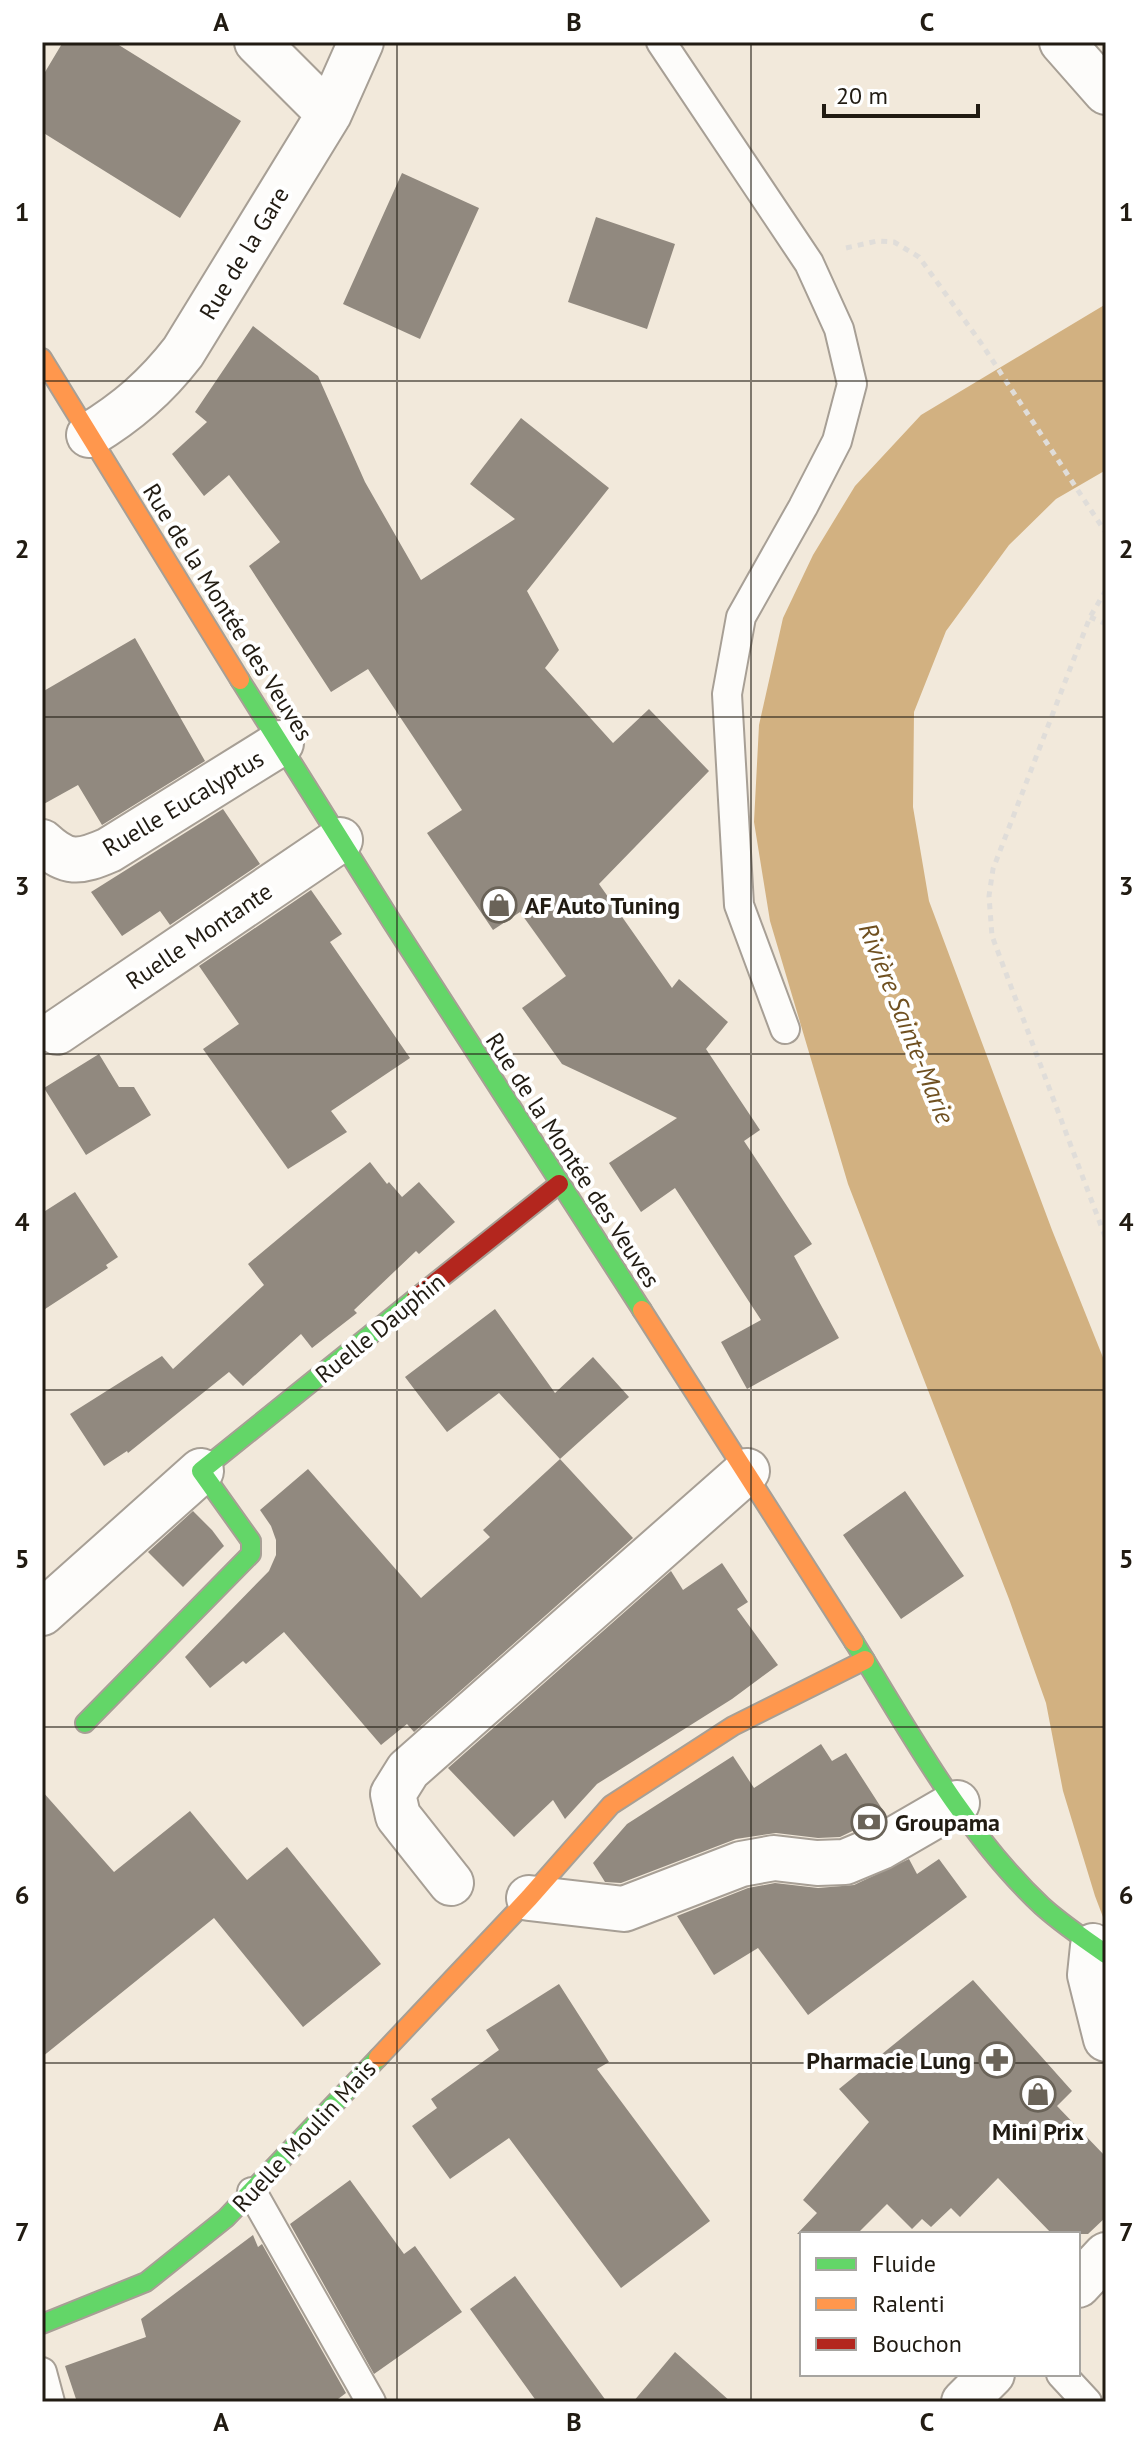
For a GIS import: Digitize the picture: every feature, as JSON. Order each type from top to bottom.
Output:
[{"type":"main road","name":"Rue de la Montée des Veuves","points":[[42,358],[340,840],[957,1803],[1000,1862],[1039,1906],[1099,1950]]},
{"type":"main road","name":"Ruelle Dauphin","points":[[201,1471],[559,1184]]},
{"type":"main road","points":[[85,1723],[251,1554],[251,1541],[201,1471]]},
{"type":"main road","name":"Ruelle Moulin Mais","points":[[42,2324],[146,2282],[226,2218],[529,1898],[611,1805],[733,1726],[865,1660]]},
{"type":"street","points":[[257,42],[329,114]]},
{"type":"street","name":"Rue de la Gare","points":[[89,435],[135,404],[183,352],[329,114],[361,42]]},
{"type":"street","points":[[1062,42],[1106,92]]},
{"type":"street","name":"Ruelle Eucalyptus","points":[[42,842],[70,861],[87,860],[109,850],[281,743]]},
{"type":"street","name":"Ruelle Montante","points":[[57,1032],[340,840]]},
{"type":"street","name":"Ruelle Dauphin","points":[[42,1613],[201,1471]]},
{"type":"street","points":[[451,1883],[398,1816],[393,1794],[408,1770],[747,1471]]},
{"type":"street","points":[[529,1898],[624,1909],[741,1864],[774,1858],[817,1863],[845,1862],[881,1847],[957,1803]]},
{"type":"street","points":[[1099,1950],[1090,1975],[1106,2039]]},
{"type":"street","points":[[1080,2283],[1106,2255]]},
{"type":"street","points":[[964,2402],[990,2376]]},
{"type":"lane","points":[[661,42],[809,263],[839,329],[852,384],[837,441],[741,617],[727,694],[739,905],[785,1029]]},
{"type":"lane","points":[[252,2192],[371,2402]]},
{"type":"lane","points":[[42,2372],[50,2402]]},
{"type":"lane","points":[[1063,2376],[1087,2402]]},
{"type":"path","points":[[809,263],[837,251],[877,241],[894,242],[919,257],[981,343],[1106,533]]},
{"type":"path","points":[[1106,590],[1090,617],[1006,830],[993,869],[989,896],[992,936],[1106,1239]]},
{"type":"path","points":[[1090,617],[1106,624]]},
{"type":"water","name":"Rivière Sainte-Marie","points":[[1106,304],[1106,470],[1056,499],[1009,545],[946,631],[914,712],[913,807],[929,901],[1106,1365],[1106,1925],[1063,1791],[1046,1703],[1009,1599],[848,1184],[770,921],[754,822],[759,725],[783,618],[813,555],[855,486],[921,415]]},
{"type":"building","points":[[63,42],[114,42],[241,121],[180,218],[42,132],[42,77]]},
{"type":"building","points":[[402,173],[479,208],[420,339],[343,304]]},
{"type":"building","points":[[596,217],[675,244],[647,329],[568,302]]},
{"type":"building","points":[[253,326],[318,376],[365,482],[421,580],[515,519],[470,484],[521,418],[609,488],[527,591],[559,650],[545,668],[613,743],[649,709],[709,771],[599,884],[672,988],[679,979],[728,1022],[706,1049],[760,1130],[744,1141],[812,1244],[794,1256],[839,1338],[747,1389],[721,1342],[761,1320],[675,1188],[641,1212],[609,1163],[677,1118],[562,1064],[522,1008],[566,976],[520,912],[493,930],[427,833],[462,810],[368,669],[331,692],[249,566],[280,542],[229,475],[204,496],[172,454],[207,422],[195,412]]},
{"type":"building","points":[[135,638],[205,761],[102,825],[78,785],[42,805],[42,692]]},
{"type":"building","points":[[223,809],[260,864],[170,925],[160,911],[122,936],[91,892]]},
{"type":"building","points":[[311,890],[342,934],[330,942],[410,1058],[331,1111],[347,1132],[288,1169],[203,1049],[239,1024],[199,966]]},
{"type":"building","points":[[99,1054],[119,1087],[134,1087],[151,1115],[86,1155],[44,1088]]},
{"type":"building","points":[[370,1162],[402,1197],[419,1182],[455,1222],[419,1254],[416,1251],[354,1310],[357,1313],[312,1348],[301,1334],[243,1386],[229,1372],[128,1453],[104,1466],[70,1414],[162,1356],[173,1369],[264,1285],[248,1264]]},
{"type":"building","points":[[75,1192],[118,1257],[106,1265],[108,1268],[42,1311],[42,1213]]},
{"type":"building","points":[[495,1309],[555,1393],[593,1357],[629,1397],[560,1459],[499,1393],[447,1432],[405,1377]]},
{"type":"building","points":[[560,1459],[633,1538],[414,1732],[407,1724],[381,1745],[284,1632],[246,1664],[243,1661],[210,1688],[185,1657],[269,1571],[276,1555],[276,1540],[260,1510],[308,1469],[421,1598],[490,1537],[483,1530]]},
{"type":"building","points":[[905,1491],[964,1576],[901,1619],[843,1535]]},
{"type":"building","points":[[193,1511],[224,1546],[183,1587],[148,1552]]},
{"type":"building","points":[[722,1563],[748,1602],[737,1609],[778,1665],[732,1699],[597,1784],[565,1819],[553,1800],[514,1837],[448,1768],[671,1571],[683,1590]]},
{"type":"building","points":[[821,1744],[832,1761],[846,1753],[886,1815],[840,1837],[776,1833],[736,1839],[621,1883],[605,1882],[593,1863],[627,1824],[733,1756],[754,1788]]},
{"type":"building","points":[[42,1791],[114,1872],[190,1811],[247,1880],[287,1847],[381,1964],[303,2027],[214,1918],[42,2057]]},
{"type":"building","points":[[909,1859],[917,1874],[939,1859],[967,1897],[808,2015],[758,1948],[714,1975],[677,1916],[748,1888],[775,1883],[818,1888],[854,1885]]},
{"type":"building","points":[[973,1980],[1072,2091],[1057,2106],[1106,2157],[1106,2217],[1088,2234],[1050,2232],[998,2178],[960,2217],[951,2208],[931,2227],[922,2219],[912,2229],[887,2204],[859,2232],[797,2234],[817,2213],[803,2200],[869,2122],[839,2089]]},
{"type":"building","points":[[559,1984],[609,2062],[597,2069],[710,2221],[621,2288],[509,2138],[450,2179],[412,2126],[437,2108],[431,2099],[499,2050],[486,2030]]},
{"type":"building","points":[[350,2180],[404,2254],[415,2246],[462,2312],[374,2374],[290,2224]]},
{"type":"building","points":[[253,2235],[258,2247],[262,2244],[346,2393],[334,2402],[77,2402],[65,2366],[146,2337],[141,2319]]},
{"type":"building","points":[[515,2276],[607,2402],[537,2402],[470,2309]]},
{"type":"building","points":[[675,2352],[731,2402],[633,2402]]},
{"type":"traffic: fast","points":[[240,680],[642,1310]]},
{"type":"traffic: fast","points":[[85,1723],[251,1554],[251,1541],[201,1471],[416,1298]]},
{"type":"traffic: fast","points":[[854,1642],[917,1746],[988,1847],[1042,1906],[1106,1954]]},
{"type":"traffic: fast","points":[[42,2324],[146,2282],[226,2218],[378,2058]]},
{"type":"traffic: slow","points":[[42,358],[240,680]]},
{"type":"traffic: slow","points":[[642,1310],[854,1642]]},
{"type":"traffic: slow","points":[[378,2058],[529,1898],[611,1805],[733,1726],[865,1660]]},
{"type":"traffic: jam","points":[[416,1298],[559,1184]]},
{"type":"place","name":"AF Auto Tuning","points":[[499,905]]},
{"type":"place","name":"Groupama","points":[[869,1822]]},
{"type":"place","name":"Pharmacie Lung","points":[[997,2060]]},
{"type":"place","name":"Mini Prix","points":[[1038,2094]]}]
